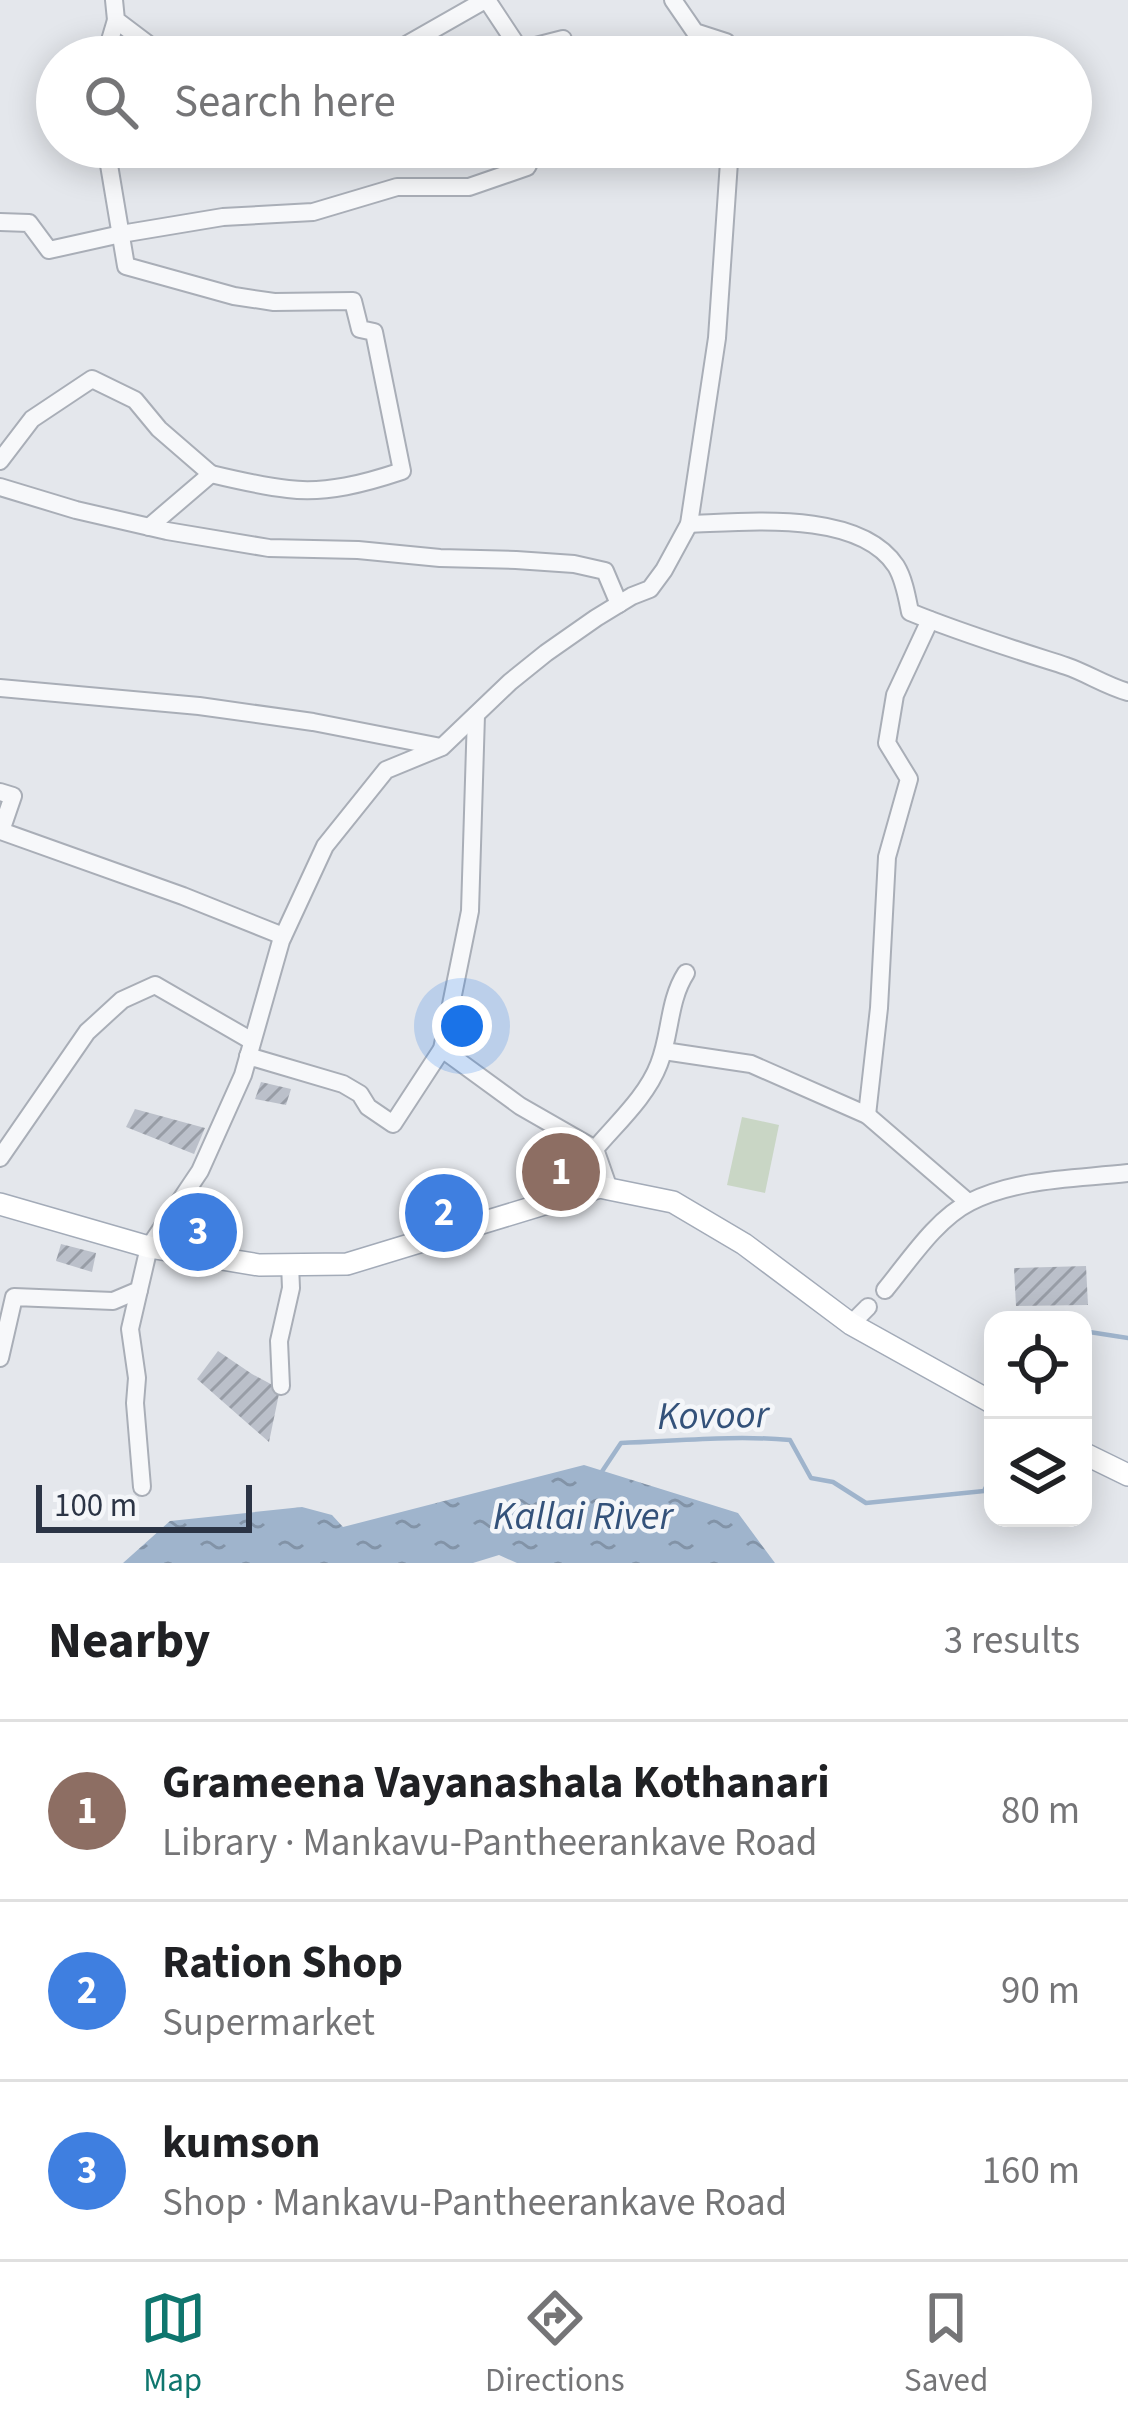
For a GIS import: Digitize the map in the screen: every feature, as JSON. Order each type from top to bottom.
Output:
[{"type":"main road","points":[[0,1204],[149,1247],[259,1265],[346,1264],[600,1187],[674,1202],[745,1244],[851,1324],[984,1398]]},
{"type":"main road","points":[[1092,1457],[1128,1475]]},
{"type":"street","points":[[111,36],[114,0]]},
{"type":"street","points":[[423,36],[486,0],[509,36]]},
{"type":"street","points":[[673,0],[695,32],[707,36]]},
{"type":"street","points":[[116,20],[137,36]]},
{"type":"street","points":[[0,460],[32,419],[92,379],[135,400],[159,429],[211,474],[291,490],[318,490],[402,471],[374,332],[360,329],[352,301],[274,302],[234,296],[125,266],[110,168]]},
{"type":"street","points":[[0,222],[29,223],[49,250],[223,217],[313,212],[397,188],[470,187],[524,168]]},
{"type":"street","points":[[142,1487],[130,1329],[149,1247],[200,1171],[243,1075],[284,936],[325,846],[386,770],[442,747],[546,653],[650,589],[689,524],[717,338],[729,168]]},
{"type":"street","points":[[149,527],[211,474]]},
{"type":"street","points":[[0,487],[149,527],[269,548],[574,564],[605,571],[619,604]]},
{"type":"street","points":[[689,524],[808,525],[871,541],[897,567],[910,612],[1128,692]]},
{"type":"street","points":[[866,1115],[879,1008],[887,857],[909,779],[887,743],[895,695],[930,620]]},
{"type":"street","points":[[0,688],[244,712],[442,747]]},
{"type":"street","points":[[0,1158],[87,1033],[122,1000],[155,986],[250,1049],[343,1084],[393,1124],[442,1049],[470,911],[476,715]]},
{"type":"street","points":[[0,793],[13,796],[1,831],[284,936]]},
{"type":"street","points":[[595,1149],[648,1085],[664,1051],[668,1018],[686,973]]},
{"type":"street","points":[[442,1049],[520,1106],[595,1149],[610,1189]]},
{"type":"street","points":[[664,1051],[751,1064],[866,1115],[968,1202]]},
{"type":"street","points":[[885,1290],[941,1224],[968,1202],[1027,1184],[1128,1173]]},
{"type":"street","points":[[281,1386],[279,1341],[291,1288],[290,1264]]},
{"type":"street","points":[[0,1358],[14,1297],[113,1301],[140,1290]]},
{"type":"street","points":[[851,1324],[868,1307]]},
{"type":"green space","points":[[742,1117],[779,1125],[765,1193],[727,1185]]},
{"type":"water","name":"Kallai River","points":[[584,1465],[738,1513],[775,1563],[517,1563],[499,1555],[473,1563],[123,1563],[170,1521],[302,1507],[332,1515],[343,1527]]},
{"type":"building","points":[[261,1082],[291,1089],[286,1105],[255,1099]]},
{"type":"building","points":[[135,1109],[205,1128],[194,1154],[126,1127]]},
{"type":"building","points":[[570,1165],[574,1180],[536,1194],[531,1180]]},
{"type":"building","points":[[456,1183],[468,1209],[420,1224],[414,1200]]},
{"type":"building","points":[[61,1244],[96,1253],[92,1272],[56,1261]]},
{"type":"building","points":[[1086,1266],[1088,1305],[1016,1306],[1014,1268]]},
{"type":"building","points":[[218,1351],[280,1389],[269,1442],[197,1379]]},
{"type":"waterway","name":"Kovoor","points":[[1092,1332],[1128,1338]]},
{"type":"waterway","name":"Kovoor","points":[[601,1473],[621,1443],[748,1438],[790,1440],[811,1478],[833,1482],[866,1503],[984,1491]]},
{"type":"place","name":"Grameena Vayanashala Kothanari","points":[[561,1172]]},
{"type":"place","name":"Ration Shop","points":[[444,1213]]},
{"type":"place","name":"kumson","points":[[198,1232]]}]
